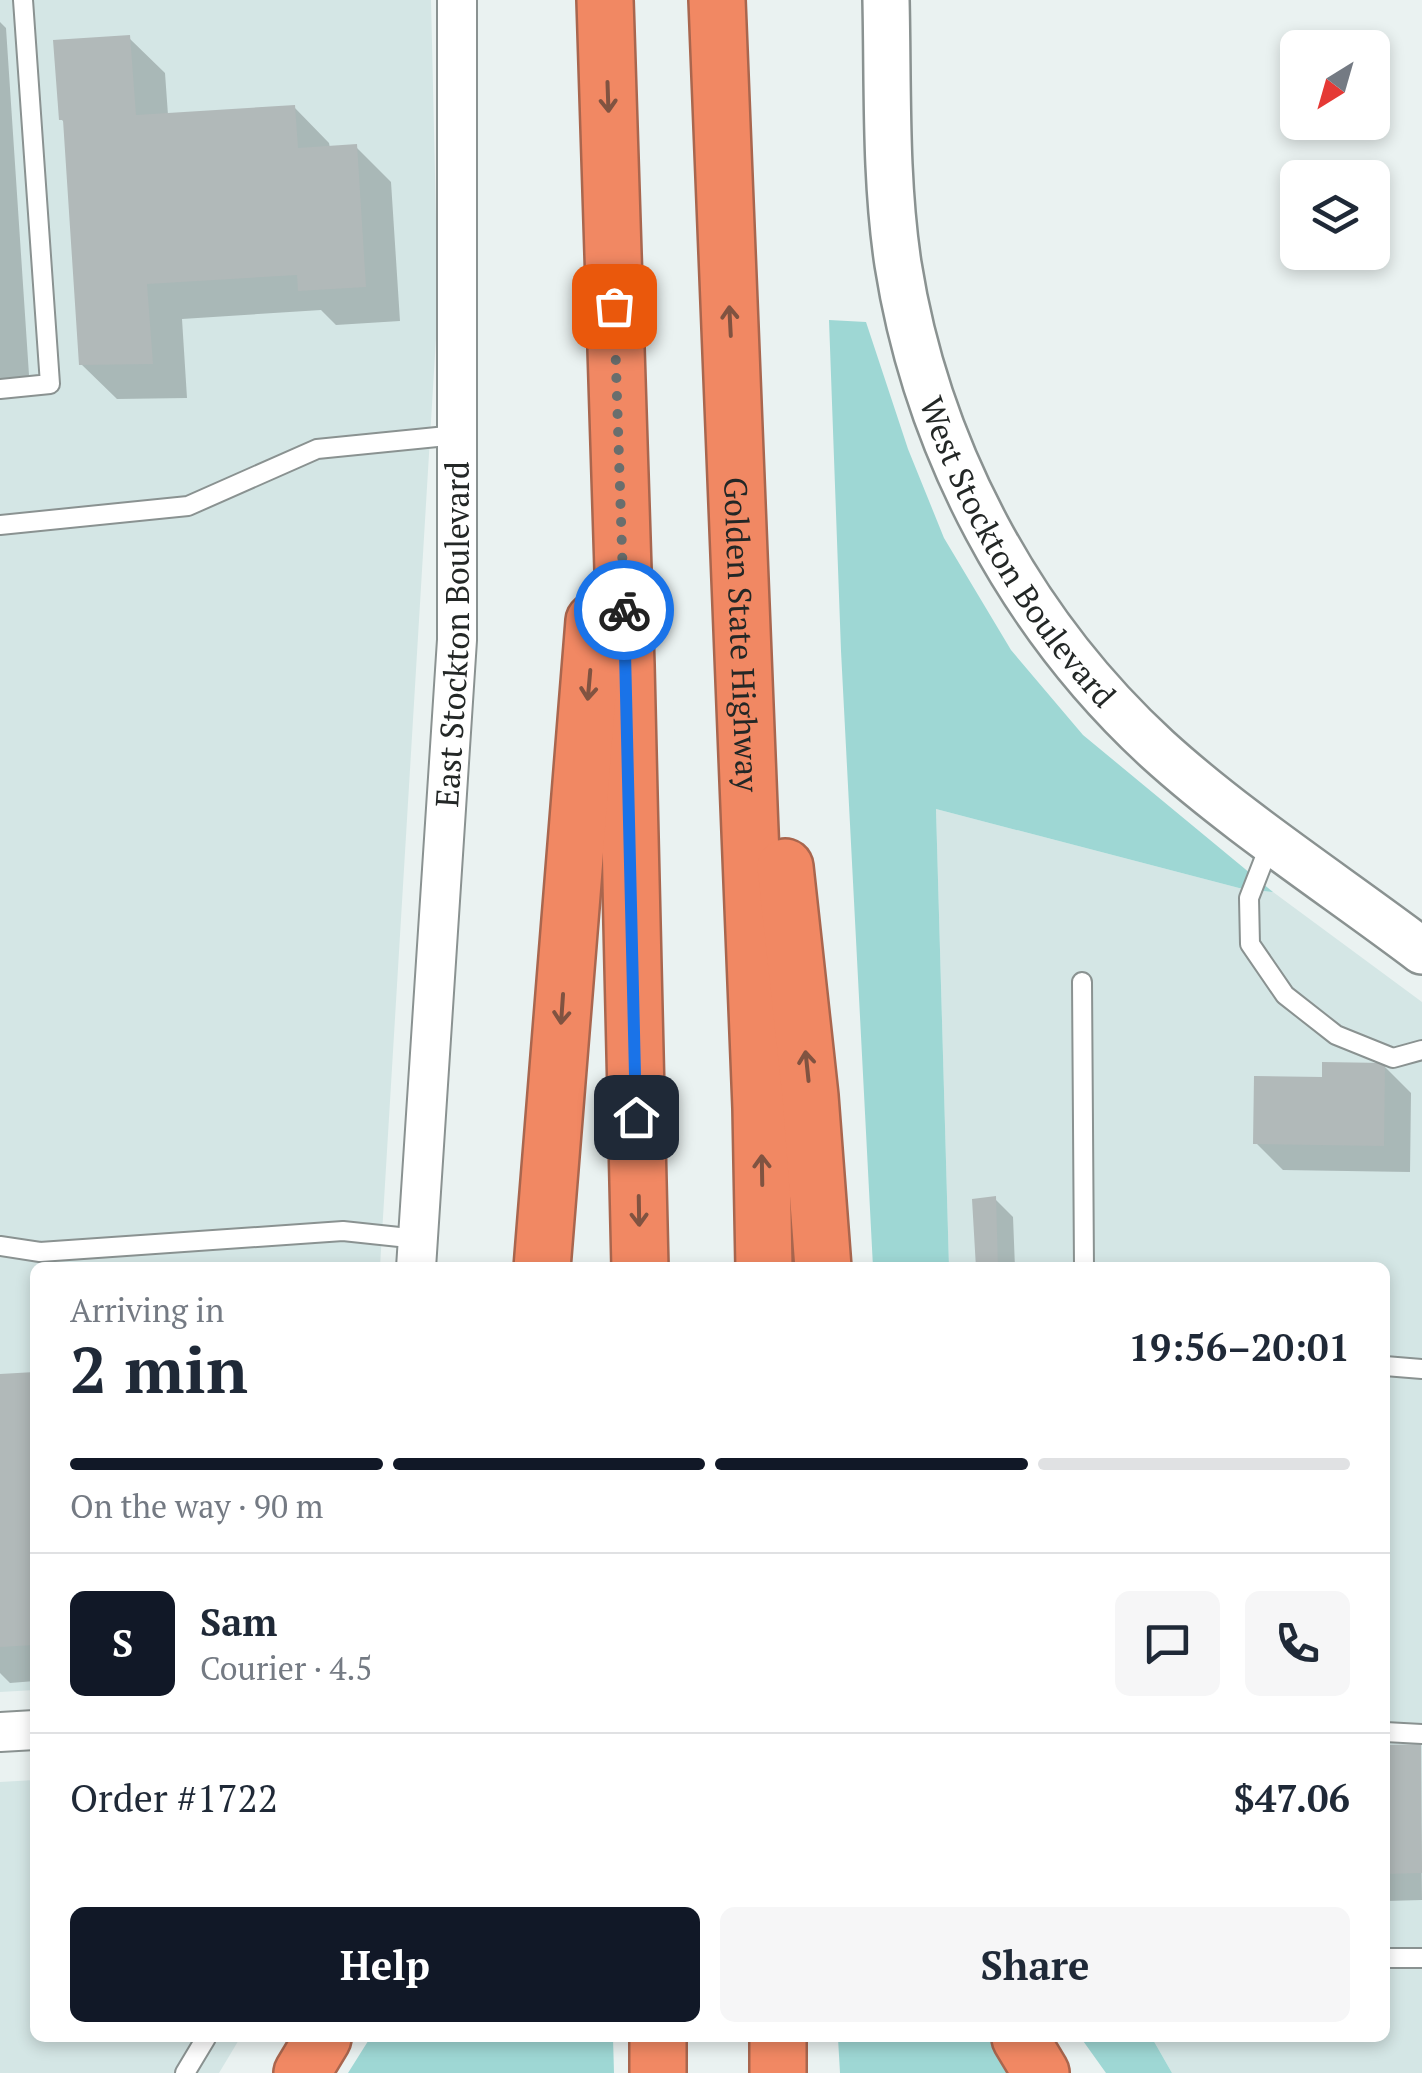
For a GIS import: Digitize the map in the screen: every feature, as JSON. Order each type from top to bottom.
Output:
[{"type":"highway","points":[[605,0],[626,646],[640,1262]]},
{"type":"highway","name":"Golden State Highway","points":[[717,0],[764,1262]]},
{"type":"highway","points":[[542,1262],[615,344]]},
{"type":"highway","points":[[733,392],[810,1096],[824,1262]]},
{"type":"highway","points":[[302,2073],[321,2042]]},
{"type":"highway","points":[[658,2042],[658,2073]]},
{"type":"highway","points":[[778,2042],[778,2073]]},
{"type":"highway","points":[[1022,2042],[1041,2073]]},
{"type":"street","name":"East Stockton Boulevard","points":[[417,1253],[457,640],[457,0]]},
{"type":"street","name":"West Stockton Boulevard","points":[[886,0],[891,200],[899,267],[924,379],[958,468],[1006,563],[1072,659],[1159,751],[1422,951]]},
{"type":"street","points":[[0,1732],[30,1730]]},
{"type":"lane","points":[[0,389],[50,384],[23,0]]},
{"type":"lane","points":[[0,525],[188,506],[316,450],[457,434]]},
{"type":"lane","points":[[1272,838],[1249,898],[1250,944],[1286,995],[1336,1035],[1350,1041],[1393,1058],[1422,1050]]},
{"type":"lane","points":[[1082,982],[1084,1262]]},
{"type":"lane","points":[[0,1246],[40,1252],[343,1231],[417,1253]]},
{"type":"lane","points":[[1390,1366],[1422,1369]]},
{"type":"lane","points":[[1390,1732],[1422,1734]]},
{"type":"lane","points":[[1390,1958],[1422,1958]]},
{"type":"lane","points":[[185,2073],[204,2042]]},
{"type":"shaded area","points":[[0,0],[431,0],[438,305],[380,1262],[30,1262],[30,1690],[0,1692]]},
{"type":"shaded area","points":[[829,320],[866,322],[908,449],[944,538],[1011,650],[1083,735],[1273,892],[1239,888],[936,809],[949,1262],[873,1262],[841,651]]},
{"type":"shaded area","points":[[936,809],[1239,888],[1273,892],[1422,1002],[1422,2073],[1172,2073],[1154,2042],[1390,2042],[1390,1262],[949,1262]]},
{"type":"shaded area","points":[[30,1780],[30,2042],[238,2042],[219,2073],[0,2073],[0,1782]]},
{"type":"shaded area","points":[[367,2042],[613,2042],[614,2073],[348,2073]]},
{"type":"shaded area","points":[[838,2042],[990,2042],[1009,2073],[840,2073]]},
{"type":"shaded area","points":[[1084,2042],[1154,2042],[1172,2073],[1106,2073]]},
{"type":"building","points":[[130,35],[136,115],[295,105],[298,148],[357,144],[366,287],[298,291],[297,275],[147,284],[153,364],[79,365],[63,120],[59,120],[53,40]]},
{"type":"building","points":[[1322,1062],[1385,1063],[1384,1146],[1253,1144],[1254,1076],[1322,1077]]},
{"type":"building","points":[[996,1196],[998,1262],[976,1262],[972,1199]]},
{"type":"building","points":[[30,1372],[30,1645],[0,1647],[0,1374]]},
{"type":"building","points":[[1421,1744],[1422,1873],[1390,1874],[1390,1745]]},
{"type":"way so far","points":[[614,306],[624,610]]},
{"type":"route","points":[[624,610],[636,1117]]}]
